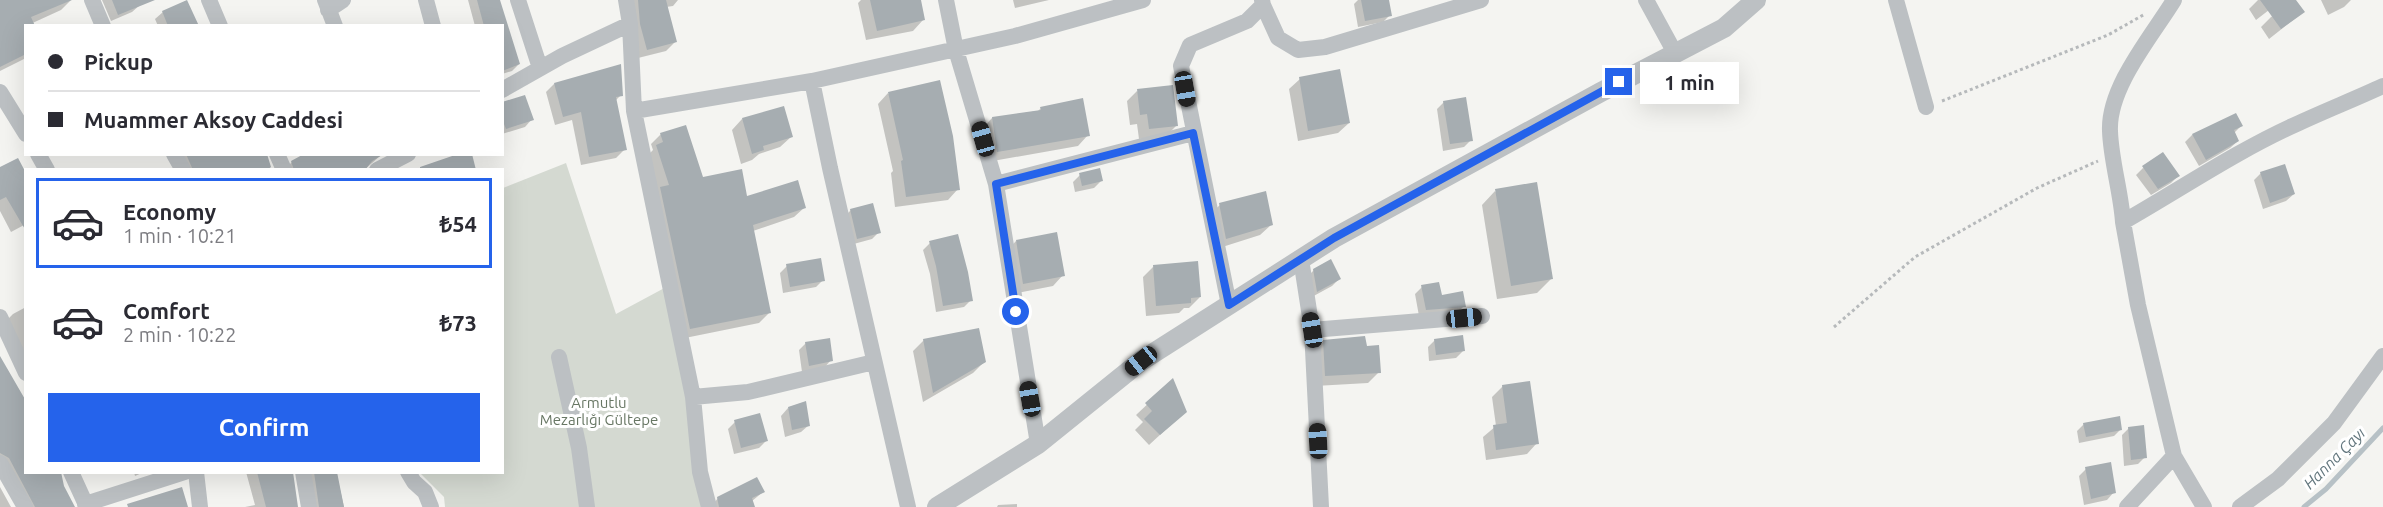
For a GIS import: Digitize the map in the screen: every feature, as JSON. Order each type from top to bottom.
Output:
[{"type":"street","points":[[92,0],[102,24]]},
{"type":"street","points":[[329,12],[343,0]]},
{"type":"street","points":[[426,0],[433,24]]},
{"type":"street","points":[[518,0],[540,68]]},
{"type":"street","points":[[626,0],[630,24],[634,111],[693,397],[700,472],[709,507]]},
{"type":"street","points":[[946,0],[956,50],[996,184],[1038,444]]},
{"type":"street","points":[[634,111],[812,81],[956,50],[1015,36],[1094,7],[1143,0]]},
{"type":"street","points":[[1229,305],[1181,66],[1190,45],[1247,21],[1262,2],[1278,38],[1298,50],[1325,47],[1481,0]]},
{"type":"street","points":[[1646,0],[1675,53]]},
{"type":"street","points":[[937,507],[1038,444],[1141,361],[1301,259],[1365,221],[1724,28],[1756,0]]},
{"type":"street","points":[[1896,0],[1926,107]]},
{"type":"street","points":[[2174,0],[2118,90],[2109,129],[2138,305],[2174,456],[2205,507]]},
{"type":"street","points":[[211,1],[219,24]]},
{"type":"street","points":[[504,89],[540,68],[630,24]]},
{"type":"street","points":[[812,81],[908,507]]},
{"type":"street","points":[[2123,222],[2236,156],[2299,123],[2383,86]]},
{"type":"street","points":[[0,92],[24,131]]},
{"type":"street","points":[[996,184],[1193,133]]},
{"type":"street","points":[[381,168],[403,156]]},
{"type":"street","points":[[1301,259],[1312,330],[1321,507]]},
{"type":"street","points":[[1312,330],[1482,316]]},
{"type":"street","points":[[0,317],[24,369]]},
{"type":"street","points":[[2240,507],[2278,479],[2334,423],[2383,356]]},
{"type":"street","points":[[559,357],[579,448],[587,507]]},
{"type":"street","points":[[693,397],[748,392],[874,363]]},
{"type":"street","points":[[2127,507],[2174,456]]},
{"type":"street","points":[[0,464],[25,507]]},
{"type":"street","points":[[72,474],[86,506],[179,474]]},
{"type":"street","points":[[196,474],[200,507]]},
{"type":"street","points":[[303,474],[309,507]]},
{"type":"street","points":[[409,474],[425,492],[431,507]]},
{"type":"path","points":[[1926,107],[2108,35],[2149,12]]},
{"type":"path","points":[[1834,327],[1915,257],[2037,188],[2114,154]]},
{"type":"green space","name":"Armutlu Mezarlığı Gültepe","points":[[566,163],[616,314],[670,285],[709,507],[445,507],[444,497],[421,474],[504,474],[504,188]]},
{"type":"building","points":[[0,0],[72,0],[31,17],[34,24],[24,24],[24,55],[0,67]]},
{"type":"building","points":[[112,0],[155,0],[118,15]]},
{"type":"building","points":[[187,0],[198,24],[167,24],[162,11]]},
{"type":"building","points":[[477,0],[500,0],[520,64],[504,70],[504,24],[483,24]]},
{"type":"building","points":[[638,0],[666,0],[677,42],[647,50],[640,24]]},
{"type":"building","points":[[870,0],[921,0],[925,20],[877,31]]},
{"type":"building","points":[[1361,0],[1389,0],[1392,16],[1365,21]]},
{"type":"building","points":[[2260,0],[2296,0],[2305,12],[2281,29]]},
{"type":"building","points":[[621,64],[623,96],[616,97],[627,150],[589,157],[581,112],[563,117],[554,83]]},
{"type":"building","points":[[1340,69],[1350,123],[1308,131],[1299,77]]},
{"type":"building","points":[[940,80],[953,136],[960,190],[906,197],[901,161],[903,160],[888,92]]},
{"type":"building","points":[[1173,85],[1178,126],[1149,129],[1147,114],[1140,115],[1137,89]]},
{"type":"building","points":[[525,95],[534,120],[506,129],[504,101]]},
{"type":"building","points":[[1466,97],[1473,141],[1450,144],[1443,101]]},
{"type":"building","points":[[1083,98],[1090,136],[997,152],[992,117],[1041,110],[1040,107]]},
{"type":"building","points":[[784,106],[793,137],[763,146],[764,150],[752,154],[742,118]]},
{"type":"building","points":[[2236,113],[2243,126],[2234,130],[2239,141],[2206,160],[2192,134]]},
{"type":"building","points":[[686,125],[703,177],[742,169],[747,196],[798,180],[806,208],[753,225],[771,313],[690,329],[660,187],[669,185],[656,145],[663,142],[660,133]]},
{"type":"building","points":[[2163,152],[2180,176],[2158,189],[2142,166]]},
{"type":"building","points":[[187,156],[268,156],[271,167],[269,168],[192,168]]},
{"type":"building","points":[[300,156],[381,156],[367,168],[293,168],[291,161]]},
{"type":"building","points":[[452,156],[472,156],[476,168],[420,168]]},
{"type":"building","points":[[18,158],[24,169],[24,228],[6,197],[0,200],[0,167]]},
{"type":"building","points":[[2285,164],[2295,194],[2270,203],[2260,172]]},
{"type":"building","points":[[1100,168],[1103,181],[1082,186],[1079,173]]},
{"type":"building","points":[[1537,182],[1553,279],[1511,286],[1495,189]]},
{"type":"building","points":[[1266,191],[1273,225],[1226,239],[1219,203]]},
{"type":"building","points":[[873,203],[881,233],[857,239],[850,209]]},
{"type":"building","points":[[1057,232],[1065,276],[1023,284],[1016,240]]},
{"type":"building","points":[[958,234],[973,301],[943,306],[929,241]]},
{"type":"building","points":[[821,258],[825,281],[790,287],[786,264]]},
{"type":"building","points":[[1331,259],[1341,279],[1317,292],[1313,269]]},
{"type":"building","points":[[1198,261],[1201,297],[1191,298],[1191,303],[1156,306],[1153,265]]},
{"type":"building","points":[[1439,282],[1442,295],[1463,291],[1466,307],[1426,310],[1421,285]]},
{"type":"building","points":[[979,328],[986,362],[933,393],[923,339]]},
{"type":"building","points":[[1463,335],[1465,351],[1436,355],[1434,339]]},
{"type":"building","points":[[1365,336],[1367,346],[1379,345],[1381,373],[1325,376],[1323,340]]},
{"type":"building","points":[[830,338],[833,361],[809,366],[805,342]]},
{"type":"building","points":[[0,356],[24,398],[24,474],[61,474],[64,486],[75,507],[35,507],[9,458],[0,453]]},
{"type":"building","points":[[1173,378],[1187,412],[1160,435],[1144,419],[1152,411],[1145,403]]},
{"type":"building","points":[[1530,381],[1539,444],[1496,450],[1493,425],[1507,423],[1502,385]]},
{"type":"building","points":[[806,401],[810,426],[792,430],[788,407]]},
{"type":"building","points":[[760,413],[768,441],[741,448],[734,420]]},
{"type":"building","points":[[2120,416],[2122,430],[2086,437],[2083,423]]},
{"type":"building","points":[[2144,425],[2147,458],[2131,460],[2128,427]]},
{"type":"building","points":[[2111,462],[2116,493],[2091,499],[2085,467]]},
{"type":"building","points":[[258,474],[293,474],[298,507],[266,507]]},
{"type":"building","points":[[314,474],[337,474],[344,507],[319,507]]},
{"type":"building","points":[[757,477],[765,492],[752,498],[755,507],[719,507],[717,497]]},
{"type":"building","points":[[182,487],[188,507],[128,507],[127,504]]},
{"type":"waterway","name":"Hanna Çayı","points":[[2304,507],[2326,489],[2383,428]]},
{"type":"route","points":[[1016,312],[996,184],[1193,133],[1229,305],[1334,238],[1619,82]]}]
